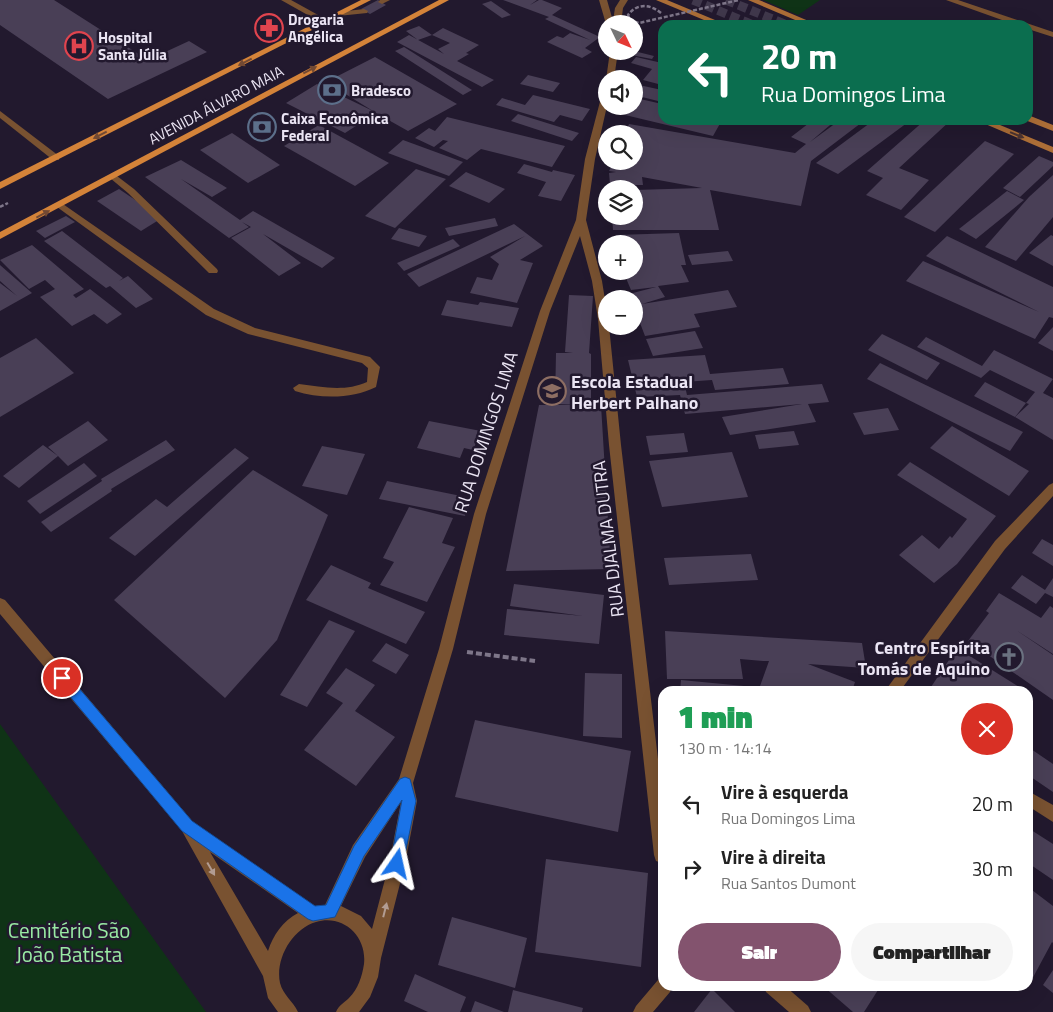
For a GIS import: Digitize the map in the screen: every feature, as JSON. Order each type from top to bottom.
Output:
[{"type":"main road","name":"AVENIDA ÁLVARO MAIA","points":[[0,186],[367,0]]},
{"type":"main road","name":"AVENIDA ÁLVARO MAIA","points":[[0,236],[304,73],[445,0]]},
{"type":"main road","points":[[660,0],[710,20]]},
{"type":"main road","points":[[752,0],[802,20]]},
{"type":"main road","points":[[1033,120],[1053,128]]},
{"type":"main road","points":[[992,125],[1053,150]]},
{"type":"street","points":[[285,0],[325,21]]},
{"type":"street","points":[[603,0],[607,15]]},
{"type":"street","points":[[618,15],[618,8],[624,0]]},
{"type":"street","points":[[950,0],[1008,20]]},
{"type":"street","points":[[338,14],[364,11]]},
{"type":"street","points":[[1033,28],[1053,35]]},
{"type":"street","points":[[0,114],[56,158]]},
{"type":"street","name":"RUA DOMINGOS LIMA","points":[[330,912],[359,851],[405,784],[446,649],[480,514],[545,311],[581,220],[590,159],[601,115]]},
{"type":"street","points":[[113,176],[132,191],[213,271]]},
{"type":"street","points":[[60,204],[210,312],[252,331],[366,360],[374,367],[372,384],[360,392],[330,392],[299,388]]},
{"type":"street","name":"RUA DJALMA DUTRA","points":[[581,220],[597,281],[603,319],[615,445],[658,820]]},
{"type":"street","points":[[896,686],[1000,546],[1053,488]]},
{"type":"street","points":[[0,604],[187,826],[270,972],[273,991],[282,1007],[289,1012]]},
{"type":"street","name":"RUA DOMINGOS LIMA","points":[[362,995],[371,977],[373,957],[397,864],[409,801],[405,784]]},
{"type":"street","points":[[1033,801],[1053,814]]},
{"type":"street","points":[[187,826],[313,914]]},
{"type":"street","points":[[270,972],[274,954],[283,936],[297,922],[313,914],[330,912],[347,915],[360,925],[369,940],[373,957]]},
{"type":"street","points":[[642,1012],[660,991]]},
{"type":"street","points":[[778,991],[802,1012]]},
{"type":"street","points":[[345,1012],[362,995]]},
{"type":"street","points":[[358,1012],[362,995]]},
{"type":"path","points":[[661,13],[654,7],[645,5],[631,10],[628,15],[630,20],[639,24],[739,0]]},
{"type":"path","points":[[446,649],[536,661]]},
{"type":"green space","points":[[763,0],[820,0],[798,15]]},
{"type":"green space","name":"Cemitério São João Batista","points":[[0,724],[206,1012],[0,1012]]},
{"type":"building","name":"Hospital Santa Júlia","points":[[0,0],[54,0],[148,60],[189,41],[207,52],[108,99],[0,25]]},
{"type":"building","points":[[378,0],[386,5],[370,14],[361,9]]},
{"type":"building","points":[[503,0],[537,0],[530,5],[542,0],[562,8],[552,15],[598,36],[598,38],[585,48],[592,52],[582,58],[547,42],[557,36],[563,38],[570,33],[590,40],[545,19],[549,17]]},
{"type":"building","points":[[491,1],[511,15],[502,18],[482,4]]},
{"type":"building","points":[[419,26],[432,35],[443,28],[479,45],[457,61],[494,80],[482,87],[397,42],[409,35],[417,40],[406,31]],"holes":[[[432,35],[450,43],[438,49],[444,54],[418,40]]]},
{"type":"building","points":[[404,47],[472,90],[463,95],[395,51]]},
{"type":"building","points":[[643,53],[654,56],[652,59],[643,57]]},
{"type":"building","points":[[375,57],[457,104],[408,131],[376,113],[345,133],[286,103],[317,84],[373,111],[326,82]]},
{"type":"building","points":[[643,59],[658,62],[658,84],[643,80],[652,69],[631,63],[634,60]]},
{"type":"building","points":[[528,75],[560,83],[553,92],[520,84]]},
{"type":"building","points":[[643,86],[658,89],[658,101],[643,97]]},
{"type":"building","points":[[533,95],[590,109],[582,121],[560,115],[554,122],[496,105],[502,98],[525,105]]},
{"type":"building","points":[[643,100],[658,103],[658,123],[625,115],[643,115]]},
{"type":"building","points":[[518,114],[579,133],[572,141],[511,121]]},
{"type":"building","points":[[447,117],[565,146],[552,167],[481,149],[467,160],[439,148],[448,141],[443,140],[434,147],[415,138],[429,128],[435,131]]},
{"type":"building","points":[[319,125],[389,163],[355,186],[284,146]]},
{"type":"building","points":[[667,125],[719,125],[713,136]]},
{"type":"building","points":[[807,125],[830,125],[810,142],[833,125],[858,125],[811,161],[801,206],[710,190],[719,230],[613,230],[613,225],[643,225],[643,190],[702,188],[642,177],[642,180],[610,180],[609,173],[616,172],[610,170],[643,170],[643,126],[795,153],[806,144],[791,137]]},
{"type":"building","points":[[867,125],[904,125],[838,174],[816,163]]},
{"type":"building","points":[[919,125],[946,125],[899,168],[929,180],[901,210],[866,195],[883,178],[867,171]]},
{"type":"building","points":[[232,133],[280,165],[248,183],[200,150]]},
{"type":"building","points":[[403,140],[463,162],[449,176],[388,153]]},
{"type":"building","points":[[985,141],[1014,154],[935,232],[904,217]]},
{"type":"building","points":[[1039,156],[1053,162],[1053,166],[1020,197],[1003,188]]},
{"type":"building","points":[[181,160],[227,188],[212,197],[181,179],[240,220],[253,211],[335,258],[322,268],[263,234],[301,263],[279,276],[231,238],[251,227],[242,222],[249,227],[229,238],[145,177]]},
{"type":"building","points":[[524,164],[552,172],[553,170],[575,175],[561,201],[538,196],[546,182],[517,173]]},
{"type":"building","points":[[416,169],[446,179],[395,228],[365,216]]},
{"type":"building","points":[[466,172],[505,189],[489,203],[449,186]]},
{"type":"building","points":[[1053,175],[1053,217],[1016,261],[985,247],[1029,197]]},
{"type":"building","points":[[119,189],[162,218],[141,231],[97,201]]},
{"type":"building","points":[[1007,191],[1024,200],[976,239],[959,229]]},
{"type":"building","points":[[66,216],[75,222],[45,238],[36,231]]},
{"type":"building","points":[[495,218],[498,226],[449,236],[445,228]]},
{"type":"building","points":[[514,224],[543,246],[520,260],[533,263],[517,303],[470,293],[477,277],[492,280],[499,264],[490,257],[525,236],[419,287],[407,274]]},
{"type":"building","points":[[399,228],[427,236],[419,247],[391,239]]},
{"type":"building","points":[[62,231],[123,278],[119,281],[128,276],[153,299],[136,308],[110,286],[106,288],[44,241]]},
{"type":"building","points":[[679,233],[686,265],[681,265],[689,282],[658,286],[665,297],[643,304],[643,290],[656,287],[631,290],[627,280],[643,280],[643,235],[616,235]]},
{"type":"building","points":[[1051,235],[1053,236],[1053,266],[1029,253]]},
{"type":"building","points":[[947,236],[1053,287],[1053,318],[1049,317],[1035,339],[906,281],[923,261],[1039,312],[926,256]]},
{"type":"building","points":[[453,239],[460,246],[404,271],[397,263]]},
{"type":"building","points":[[32,245],[84,289],[73,295],[76,298],[90,289],[122,314],[107,324],[94,314],[72,326],[40,297],[55,289],[45,280],[29,289],[0,260]]},
{"type":"building","points":[[728,251],[733,261],[692,265],[688,255]]},
{"type":"building","points":[[0,265],[32,293],[0,311],[0,283],[17,296],[0,281]]},
{"type":"building","points":[[728,290],[737,307],[694,314],[700,327],[645,336],[643,331],[643,304]]},
{"type":"building","points":[[569,295],[593,296],[589,353],[591,354],[591,405],[601,405],[611,569],[506,571],[539,405],[584,405],[555,404],[556,353],[573,353],[565,352]]},
{"type":"building","points":[[447,300],[478,305],[480,302],[519,308],[512,327],[441,315]]},
{"type":"building","points":[[1053,327],[1053,351],[1038,343]]},
{"type":"building","points":[[695,331],[703,348],[653,356],[646,339]]},
{"type":"building","points":[[882,334],[940,363],[927,380],[868,350]]},
{"type":"building","points":[[926,337],[982,366],[994,350],[1053,379],[1043,393],[1053,398],[1053,440],[1015,417],[1029,404],[1026,403],[1035,392],[990,370],[981,378],[917,347]]},
{"type":"building","points":[[36,338],[74,373],[0,417],[0,358]]},
{"type":"building","points":[[705,355],[710,374],[783,368],[789,384],[715,390],[712,380],[684,382],[687,395],[822,384],[829,402],[808,404],[816,422],[730,435],[722,417],[802,404],[685,414],[680,395],[637,397],[628,360]]},
{"type":"building","points":[[880,363],[1023,432],[1010,451],[867,379]]},
{"type":"building","points":[[985,382],[1026,403],[1015,417],[974,396]]},
{"type":"building","points":[[888,408],[899,430],[864,435],[853,413]]},
{"type":"building","points":[[88,421],[108,440],[68,466],[48,447]]},
{"type":"building","points":[[429,421],[481,431],[473,450],[464,448],[460,458],[417,448]]},
{"type":"building","points":[[952,426],[1029,471],[1009,496],[930,448]]},
{"type":"building","points":[[794,431],[799,445],[759,449],[755,435]]},
{"type":"building","points":[[684,433],[688,452],[650,455],[646,436]]},
{"type":"building","points":[[166,440],[175,450],[111,489],[112,491],[51,532],[41,522],[102,481],[101,479]]},
{"type":"building","points":[[43,445],[58,456],[19,488],[3,476]]},
{"type":"building","points":[[322,446],[365,454],[347,495],[302,486]]},
{"type":"building","points":[[235,448],[249,458],[135,556],[109,538],[156,499],[167,507]]},
{"type":"building","points":[[732,452],[748,497],[662,507],[649,461]]},
{"type":"building","points":[[910,462],[996,516],[957,564],[934,583],[899,555],[922,535],[939,549],[950,536],[952,538],[967,519],[897,475]]},
{"type":"building","points":[[84,463],[97,476],[40,514],[27,501]]},
{"type":"building","points":[[253,470],[328,515],[277,640],[225,698],[114,600]]},
{"type":"building","points":[[387,481],[471,498],[465,516],[379,499]]},
{"type":"building","points":[[409,507],[453,518],[442,543],[455,547],[427,602],[380,585],[394,562],[383,558]]},
{"type":"building","points":[[1042,539],[1053,545],[1053,566],[1032,553]]},
{"type":"building","points":[[751,554],[758,580],[669,585],[664,558]]},
{"type":"building","points":[[331,565],[371,583],[368,588],[425,612],[406,644],[306,600]]},
{"type":"building","points":[[1022,575],[1045,590],[1053,578],[1053,597],[1045,593],[1036,604],[1011,588]]},
{"type":"building","points":[[514,584],[604,595],[599,644],[504,635],[507,609],[583,616],[510,606]]},
{"type":"building","points":[[999,593],[1041,618],[1050,606],[1053,608],[1053,654],[1016,630],[1053,655],[1053,700],[968,641],[989,613],[986,611]]},
{"type":"building","points":[[329,620],[355,631],[307,707],[280,695]]},
{"type":"building","points":[[665,631],[862,643],[866,668],[808,664],[855,682],[854,686],[760,686],[769,661],[740,659],[743,679],[667,679]]},
{"type":"building","points":[[386,643],[409,655],[396,674],[372,661]]},
{"type":"building","points":[[957,648],[1018,686],[932,686]]},
{"type":"building","points":[[346,668],[375,685],[355,711],[395,737],[356,786],[304,750],[343,703],[326,693]]},
{"type":"building","points":[[585,673],[622,674],[622,738],[583,736]]},
{"type":"building","points":[[681,680],[744,686],[680,686]]},
{"type":"building","points":[[475,720],[631,751],[618,832],[455,797]]},
{"type":"building","points":[[1033,750],[1053,764],[1053,792],[1033,778]]},
{"type":"building","points":[[1033,831],[1053,844],[1053,880],[1033,866]]},
{"type":"building","points":[[546,859],[648,873],[641,967],[535,952]]},
{"type":"building","points":[[1033,891],[1053,906],[1052,942],[1033,977]]},
{"type":"building","points":[[452,917],[527,938],[515,988],[438,965]]},
{"type":"building","points":[[1053,970],[1053,993],[1043,985]]},
{"type":"building","points":[[415,974],[466,997],[460,1012],[428,1012],[404,1001]]},
{"type":"building","points":[[513,990],[583,1008],[582,1012],[508,1012]]},
{"type":"building","points":[[710,991],[714,991],[735,1012],[694,1012]]},
{"type":"building","points":[[829,991],[877,991],[864,1012],[853,1012]]},
{"type":"building","points":[[475,1001],[504,1012],[471,1012]]},
{"type":"tunnel","points":[[693,0],[741,20]]},
{"type":"tunnel","points":[[726,0],[775,20]]},
{"type":"place","name":"Drogaria Angélica","points":[[269,28]]},
{"type":"place","name":"Hospital Santa Júlia","points":[[79,46]]},
{"type":"place","name":"Bradesco","points":[[332,90]]},
{"type":"place","name":"Caixa Econômica Federal","points":[[262,127]]},
{"type":"place","name":"Escola Estadual Herbert Palhano","points":[[552,391]]},
{"type":"place","name":"Centro Espírita Tomás de Aquino","points":[[1009,657]]},
{"type":"route","points":[[62,678],[187,826],[313,914],[330,912],[359,851],[405,784],[409,801],[397,864]]}]
